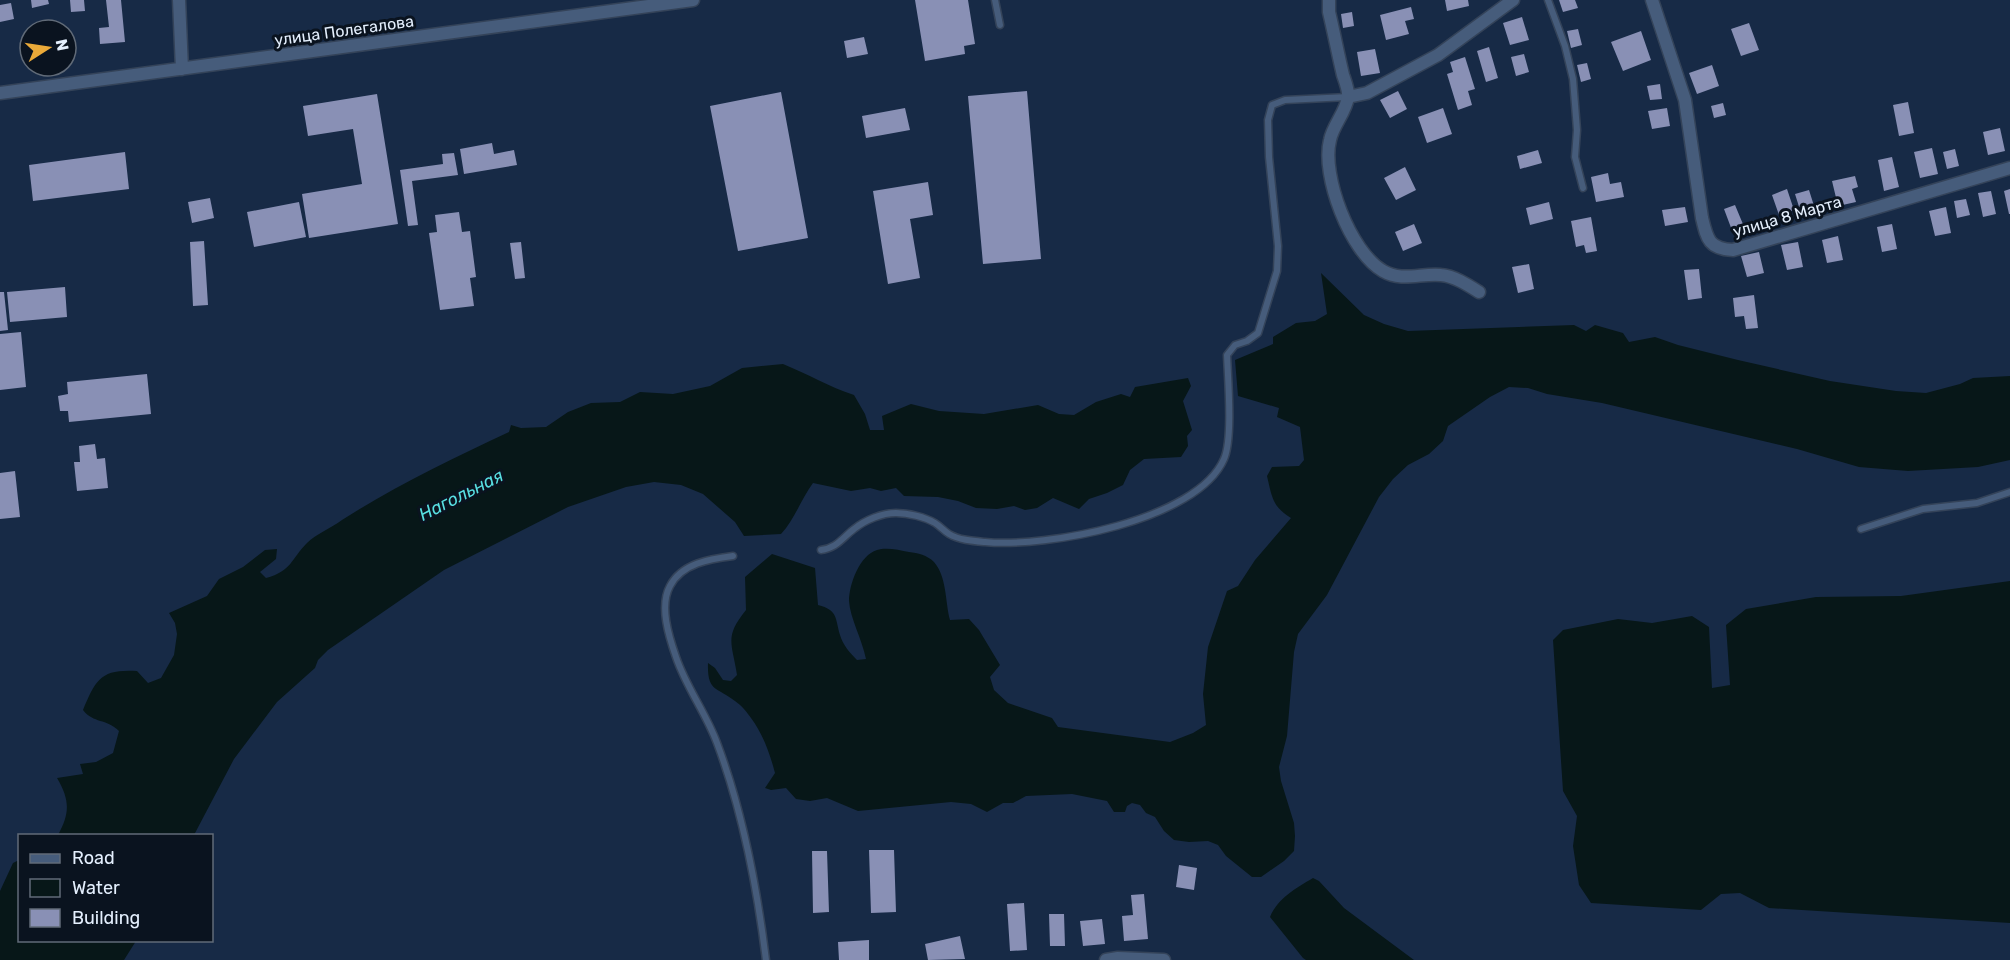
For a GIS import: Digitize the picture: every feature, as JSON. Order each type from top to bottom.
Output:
[{"type":"street","points":[[179,0],[183,69]]},
{"type":"street","points":[[585,0],[585,14]]},
{"type":"street","name":"улица Полегалова","points":[[0,93],[693,0]]},
{"type":"street","points":[[1329,0],[1329,12],[1348,97],[1330,139],[1328,165],[1349,229],[1364,253],[1381,270],[1395,276],[1414,278],[1441,275],[1479,292]]},
{"type":"street","points":[[1348,97],[1367,93],[1438,55],[1513,0]]},
{"type":"street","name":"улица 8 Марта","points":[[1652,0],[1685,100],[1702,218],[1706,235],[1713,245],[1733,250],[2010,168]]},
{"type":"street","points":[[1106,960],[1118,958],[1164,960]]},
{"type":"lane","points":[[995,0],[999,25]]},
{"type":"lane","points":[[1548,0],[1565,46],[1573,80],[1577,130],[1575,157],[1583,188]]},
{"type":"lane","points":[[821,550],[831,549],[855,528],[882,514],[897,513],[933,521],[947,533],[958,538],[985,542],[1044,542],[1119,526],[1147,516],[1197,492],[1215,475],[1225,458],[1228,441],[1227,355],[1235,345],[1247,341],[1258,333],[1277,271],[1278,246],[1269,157],[1268,120],[1272,105],[1285,100],[1348,97]]},
{"type":"lane","points":[[1861,529],[1923,509],[1977,503],[2010,492]]},
{"type":"lane","points":[[733,556],[699,561],[680,574],[669,586],[666,624],[680,669],[716,740],[734,792],[753,882],[766,960]]},
{"type":"water","points":[[1321,273],[1364,315],[1408,331],[1574,325],[1586,331],[1595,325],[1623,333],[1629,342],[1655,337],[1678,345],[1830,381],[1896,391],[1926,393],[1973,378],[2010,376],[2010,460],[1978,467],[1908,471],[1859,467],[1797,449],[1528,388],[1509,387],[1490,397],[1448,426],[1443,441],[1429,454],[1408,465],[1393,479],[1379,497],[1327,595],[1298,634],[1294,652],[1287,736],[1279,767],[1294,823],[1294,851],[1261,877],[1252,877],[1226,856],[1218,845],[1208,841],[1174,840],[1164,831],[1155,817],[1146,813],[1140,805],[1132,803],[1127,806],[1125,812],[1114,812],[1107,801],[1072,794],[1026,796],[1013,803],[1003,803],[987,812],[971,804],[951,802],[858,811],[827,798],[810,801],[796,799],[786,788],[771,790],[765,788],[775,773],[763,737],[748,713],[711,684],[708,663],[715,668],[723,680],[731,681],[737,675],[731,641],[735,627],[746,610],[745,577],[772,554],[815,568],[818,605],[832,612],[843,642],[857,660],[866,659],[849,601],[857,571],[865,558],[877,550],[888,549],[916,553],[934,562],[938,568],[950,620],[969,619],[979,630],[1000,665],[990,677],[994,690],[1008,703],[1052,718],[1058,727],[1170,742],[1206,725],[1203,694],[1208,647],[1227,591],[1238,586],[1255,560],[1291,518],[1276,505],[1267,476],[1272,467],[1299,466],[1304,460],[1300,427],[1277,417],[1279,408],[1238,396],[1235,360],[1273,344],[1273,337],[1296,323],[1315,321],[1327,314]]},
{"type":"water","name":"Нагольная","points":[[783,364],[854,395],[865,414],[870,430],[884,430],[882,416],[911,404],[939,411],[984,414],[1038,405],[1059,414],[1074,415],[1096,402],[1121,394],[1130,397],[1135,387],[1188,378],[1191,386],[1183,401],[1192,430],[1187,436],[1188,446],[1181,457],[1144,459],[1130,470],[1123,485],[1089,499],[1079,509],[1053,498],[1037,508],[1025,510],[1014,506],[997,509],[976,508],[938,497],[904,496],[896,488],[881,491],[870,488],[851,491],[813,483],[781,534],[744,536],[735,522],[703,494],[681,485],[654,482],[626,487],[568,507],[444,570],[328,650],[318,660],[315,668],[277,702],[234,759],[195,834],[58,834],[65,820],[67,806],[57,778],[83,774],[80,764],[96,762],[113,753],[119,731],[91,717],[83,710],[92,691],[101,678],[115,672],[137,671],[148,683],[161,678],[174,655],[177,634],[175,623],[169,613],[207,596],[219,579],[243,567],[265,550],[277,549],[276,559],[260,572],[266,578],[281,572],[307,543],[319,534],[403,484],[509,432],[511,425],[521,428],[546,427],[568,412],[591,403],[620,402],[640,392],[673,394],[710,386],[742,368]]},
{"type":"water","points":[[2010,581],[2010,923],[1769,908],[1740,893],[1721,894],[1701,910],[1591,903],[1579,885],[1573,846],[1577,816],[1563,791],[1553,640],[1563,630],[1618,619],[1652,623],[1692,616],[1709,627],[1712,688],[1730,685],[1726,625],[1746,609],[1816,597],[1901,596]]},
{"type":"water","points":[[18,860],[18,942],[135,942],[124,960],[0,960],[0,891],[13,863]]},
{"type":"water","points":[[1313,878],[1319,881],[1344,908],[1414,960],[1306,960],[1303,958],[1270,917],[1283,899]]},
{"type":"building","points":[[31,0],[48,0],[49,4],[32,8]]},
{"type":"building","points":[[70,0],[84,0],[85,11],[71,12]]},
{"type":"building","points":[[106,0],[121,0],[125,42],[100,44],[99,28],[109,27]]},
{"type":"building","points":[[915,0],[968,0],[975,44],[964,46],[965,54],[925,61]]},
{"type":"building","points":[[1445,0],[1468,0],[1469,6],[1447,11]]},
{"type":"building","points":[[1559,0],[1575,0],[1578,8],[1563,12]]},
{"type":"building","points":[[11,3],[14,19],[0,22],[0,5]]},
{"type":"building","points":[[1411,7],[1414,19],[1405,21],[1409,34],[1386,40],[1380,15]]},
{"type":"building","points":[[1352,12],[1354,26],[1343,28],[1341,14]]},
{"type":"building","points":[[1522,17],[1529,40],[1510,45],[1503,23]]},
{"type":"building","points":[[1749,23],[1759,50],[1741,56],[1731,29]]},
{"type":"building","points":[[1578,29],[1582,45],[1571,48],[1567,31]]},
{"type":"building","points":[[1641,31],[1651,60],[1623,71],[1611,42]]},
{"type":"building","points":[[864,37],[868,54],[847,58],[844,41]]},
{"type":"building","points":[[1489,47],[1498,78],[1486,82],[1477,51]]},
{"type":"building","points":[[1375,49],[1380,73],[1361,76],[1357,52]]},
{"type":"building","points":[[1524,54],[1529,72],[1516,76],[1511,57]]},
{"type":"building","points":[[1465,57],[1475,89],[1468,91],[1472,105],[1458,110],[1447,74],[1453,72],[1450,62]]},
{"type":"building","points":[[1587,63],[1591,79],[1581,82],[1577,65]]},
{"type":"building","points":[[1712,65],[1719,86],[1697,94],[1689,73]]},
{"type":"building","points":[[1660,84],[1662,99],[1650,100],[1647,86]]},
{"type":"building","points":[[1027,91],[1041,259],[983,264],[968,96]]},
{"type":"building","points":[[1398,91],[1407,109],[1390,118],[1380,100]]},
{"type":"building","points":[[781,92],[808,238],[738,251],[710,106]]},
{"type":"building","points":[[377,94],[398,224],[309,238],[302,194],[362,184],[353,129],[308,136],[303,106]]},
{"type":"building","points":[[1908,102],[1914,133],[1899,136],[1893,105]]},
{"type":"building","points":[[1723,103],[1726,115],[1714,118],[1711,106]]},
{"type":"building","points":[[905,108],[910,130],[866,138],[862,116]]},
{"type":"building","points":[[1443,108],[1452,134],[1427,143],[1418,117]]},
{"type":"building","points":[[1667,108],[1670,126],[1652,129],[1648,111]]},
{"type":"building","points":[[2000,128],[2005,151],[1988,155],[1983,132]]},
{"type":"building","points":[[492,143],[494,154],[514,150],[517,165],[464,174],[460,149]]},
{"type":"building","points":[[1932,148],[1938,174],[1920,178],[1914,152]]},
{"type":"building","points":[[1955,149],[1959,166],[1947,169],[1943,152]]},
{"type":"building","points":[[1538,150],[1542,163],[1520,169],[1517,156]]},
{"type":"building","points":[[125,152],[129,189],[33,201],[29,165]]},
{"type":"building","points":[[454,153],[458,175],[412,181],[418,225],[408,226],[400,170],[443,164],[442,154]]},
{"type":"building","points":[[1892,157],[1899,187],[1884,191],[1878,160]]},
{"type":"building","points":[[1405,167],[1416,190],[1396,200],[1384,178]]},
{"type":"building","points":[[1608,173],[1610,184],[1621,182],[1624,197],[1596,202],[1591,177]]},
{"type":"building","points":[[1855,176],[1858,187],[1852,189],[1856,202],[1838,206],[1832,181]]},
{"type":"building","points":[[928,182],[933,215],[910,219],[920,278],[888,284],[873,191]]},
{"type":"building","points":[[1787,189],[1794,210],[1779,215],[1772,195]]},
{"type":"building","points":[[2010,189],[2010,214],[2009,214],[2004,191]]},
{"type":"building","points":[[1809,190],[1815,209],[1801,213],[1795,194]]},
{"type":"building","points":[[1991,191],[1996,214],[1983,217],[1978,193]]},
{"type":"building","points":[[210,198],[214,218],[192,223],[188,202]]},
{"type":"building","points":[[1966,199],[1970,215],[1957,218],[1954,201]]},
{"type":"building","points":[[299,202],[306,237],[254,247],[247,212]]},
{"type":"building","points":[[1549,202],[1553,219],[1530,225],[1526,208]]},
{"type":"building","points":[[1735,205],[1745,229],[1733,233],[1724,209]]},
{"type":"building","points":[[1685,207],[1688,222],[1665,226],[1662,210]]},
{"type":"building","points":[[1946,207],[1951,233],[1935,236],[1929,211]]},
{"type":"building","points":[[459,212],[462,232],[470,231],[476,277],[470,278],[474,306],[440,310],[429,233],[437,232],[435,215]]},
{"type":"building","points":[[1591,217],[1597,251],[1586,253],[1584,245],[1576,247],[1571,221]]},
{"type":"building","points":[[1414,224],[1422,243],[1403,251],[1395,232]]},
{"type":"building","points":[[1892,224],[1897,249],[1882,252],[1877,227]]},
{"type":"building","points":[[1838,236],[1843,260],[1827,263],[1822,240]]},
{"type":"building","points":[[204,241],[208,305],[193,306],[190,242]]},
{"type":"building","points":[[521,242],[525,278],[515,279],[510,243]]},
{"type":"building","points":[[1798,242],[1803,267],[1787,270],[1781,245]]},
{"type":"building","points":[[1759,252],[1764,273],[1747,277],[1741,256]]},
{"type":"building","points":[[1529,264],[1534,289],[1518,293],[1512,267]]},
{"type":"building","points":[[1699,269],[1702,298],[1688,300],[1684,270]]},
{"type":"building","points":[[65,287],[67,317],[10,322],[7,292]]},
{"type":"building","points":[[0,292],[4,292],[8,330],[0,331]]},
{"type":"building","points":[[1754,295],[1758,328],[1746,329],[1744,316],[1735,317],[1733,298]]},
{"type":"building","points":[[21,332],[26,387],[0,390],[0,334]]},
{"type":"building","points":[[147,374],[151,414],[69,422],[68,411],[60,411],[58,396],[68,394],[67,382]]},
{"type":"building","points":[[95,444],[97,459],[105,458],[108,488],[77,491],[74,462],[80,462],[79,446]]},
{"type":"building","points":[[15,471],[20,517],[0,519],[0,473]]},
{"type":"building","points":[[869,850],[894,850],[896,912],[871,913]]},
{"type":"building","points":[[812,851],[827,851],[829,912],[813,913]]},
{"type":"building","points":[[1179,865],[1197,868],[1194,890],[1176,887]]},
{"type":"building","points":[[1144,894],[1148,939],[1124,941],[1122,916],[1133,915],[1131,895]]},
{"type":"building","points":[[1024,903],[1027,950],[1010,951],[1007,904]]},
{"type":"building","points":[[1049,914],[1064,914],[1065,946],[1050,946]]},
{"type":"building","points":[[1102,919],[1105,944],[1083,946],[1080,921]]},
{"type":"building","points":[[960,936],[965,959],[928,960],[925,944]]},
{"type":"building","points":[[869,940],[869,960],[839,960],[838,942]]}]
